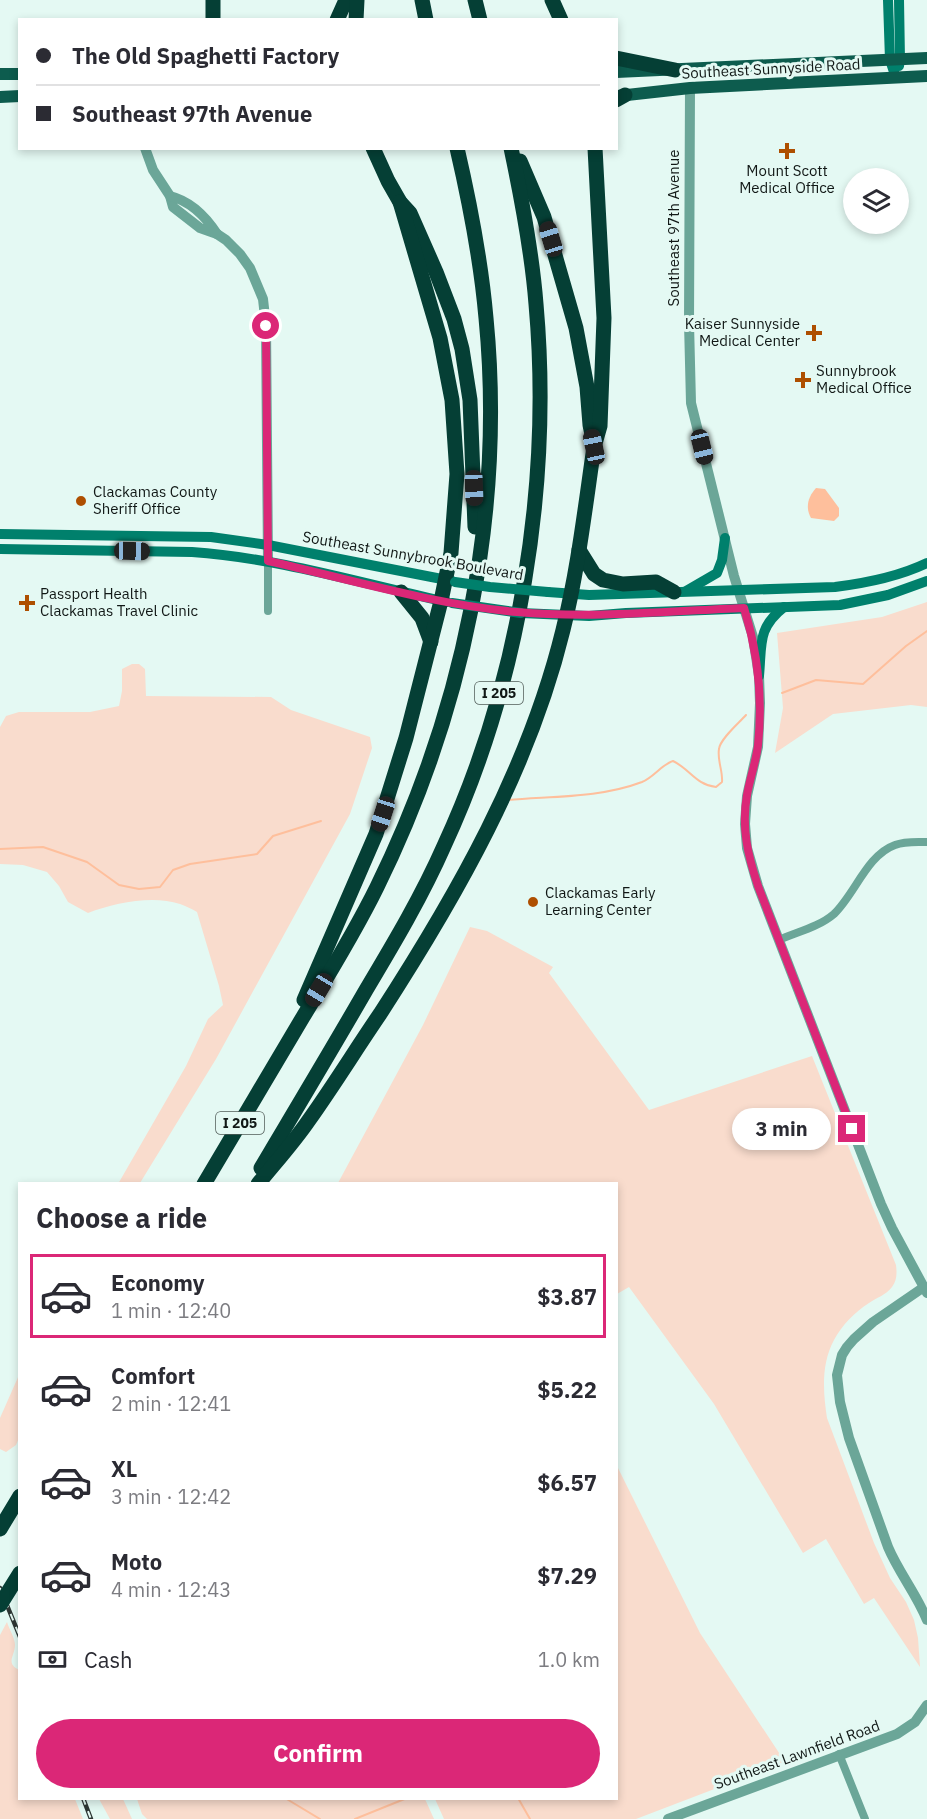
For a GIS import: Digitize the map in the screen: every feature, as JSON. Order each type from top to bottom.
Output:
[{"type":"highway","points":[[213,0],[213,18]]},
{"type":"highway","points":[[338,18],[346,0]]},
{"type":"highway","points":[[356,18],[357,0]]},
{"type":"highway","points":[[422,0],[426,18]]},
{"type":"highway","points":[[475,0],[480,18]]},
{"type":"highway","points":[[552,0],[560,18]]},
{"type":"highway","points":[[618,58],[675,70]]},
{"type":"highway","points":[[374,150],[400,202],[410,213],[454,319],[462,349],[470,400],[477,575]]},
{"type":"highway","name":"I 205","points":[[205,1182],[340,954],[376,888],[407,822],[429,766],[447,711],[463,649],[477,575],[488,477],[490,423],[482,278],[458,150]]},
{"type":"highway","name":"I 205","points":[[253,1182],[395,940],[444,847],[477,763],[508,659],[526,573],[533,520],[538,473],[540,409],[536,304],[513,150]]},
{"type":"highway","points":[[514,150],[544,217],[576,328],[587,387],[594,447]]},
{"type":"highway","points":[[260,1182],[308,1122],[404,977],[471,864],[502,801],[535,718],[556,656],[567,615],[594,447],[600,426],[604,318],[595,150]]},
{"type":"highway","points":[[276,1063],[376,834],[396,775],[431,642],[447,602],[451,581],[457,474],[452,400],[440,338],[400,202]]},
{"type":"highway","points":[[579,550],[590,570],[603,580],[623,584],[656,582],[679,592]]},
{"type":"highway","points":[[401,592],[422,618],[431,642]]},
{"type":"highway","points":[[0,1529],[18,1499]]},
{"type":"highway","points":[[0,1605],[18,1576]]},
{"type":"main road","points":[[888,0],[896,78]]},
{"type":"main road","points":[[895,59],[900,0]]},
{"type":"main road","name":"Southeast Sunnyside Road","points":[[618,72],[927,58]]},
{"type":"main road","points":[[0,74],[18,74]]},
{"type":"main road","name":"Southeast Sunnyside Road","points":[[619,97],[690,88],[927,76]]},
{"type":"main road","points":[[0,97],[18,96]]},
{"type":"main road","name":"Southeast Sunnybrook Boulevard","points":[[0,534],[211,537],[268,545],[451,581],[571,594],[808,589],[855,585],[895,576],[927,563]]},
{"type":"main road","points":[[132,551],[138,543],[155,542],[165,536]]},
{"type":"main road","points":[[679,592],[717,573],[722,560],[725,538]]},
{"type":"main road","points":[[0,549],[205,552],[268,561],[447,602],[494,610],[546,615],[589,616],[840,605],[888,595],[927,581]]},
{"type":"main road","points":[[759,676],[765,628],[771,619],[784,608]]},
{"type":"street","name":"Southeast 97th Avenue","points":[[690,88],[691,403],[753,638],[759,676],[760,721],[757,752],[747,796],[745,832],[753,870],[881,1204],[925,1290]]},
{"type":"street","points":[[146,150],[157,178],[170,196],[180,199],[208,220],[217,234],[234,247],[250,268],[261,292],[266,314],[268,611]]},
{"type":"street","points":[[779,940],[820,923],[832,915],[843,905],[885,849],[902,843],[927,842]]},
{"type":"street","points":[[925,1290],[873,1322],[847,1347],[839,1365],[837,1389],[849,1438],[888,1547],[917,1597],[927,1620]]},
{"type":"street","name":"Southeast Lawnfield Road","points":[[668,1819],[904,1731],[920,1717],[927,1705]]},
{"type":"street","points":[[839,1754],[865,1819]]},
{"type":"shaded area","points":[[816,488],[825,489],[839,508],[839,516],[834,521],[811,518],[808,502]]},
{"type":"shaded area","points":[[927,602],[927,707],[911,705],[833,714],[775,753],[783,708],[777,633],[882,617]]},
{"type":"shaded area","points":[[132,664],[139,664],[145,669],[146,696],[271,697],[291,710],[370,737],[372,748],[350,814],[216,1059],[141,1182],[119,1182],[186,1066],[208,1019],[223,1005],[197,912],[169,901],[146,900],[122,903],[88,913],[68,902],[59,886],[47,872],[23,865],[0,864],[0,727],[6,716],[19,712],[90,712],[119,706],[122,669]]},
{"type":"shaded area","points":[[470,927],[487,931],[553,967],[549,973],[649,1110],[812,1056],[896,1265],[895,1282],[890,1290],[854,1315],[834,1340],[827,1359],[824,1378],[827,1418],[874,1543],[890,1578],[906,1602],[914,1620],[920,1667],[874,1598],[864,1604],[826,1539],[803,1553],[714,1404],[629,1287],[618,1293],[618,1182],[339,1182],[423,1025]]},
{"type":"shaded area","points":[[18,1377],[18,1440],[16,1445],[6,1452],[0,1449],[0,1418]]},
{"type":"shaded area","points":[[618,1468],[700,1633],[785,1762],[636,1819],[444,1819],[435,1800],[618,1800]]},
{"type":"shaded area","points":[[7,1622],[15,1642],[12,1665],[18,1669],[18,1800],[75,1800],[83,1819],[0,1819],[0,1635]]},
{"type":"shaded area","points":[[100,1800],[123,1800],[132,1819],[110,1819]]},
{"type":"shaded area","points":[[137,1800],[425,1800],[434,1819],[147,1819],[142,1814]]},
{"type":"waterway","points":[[782,693],[816,680],[863,684],[906,646],[927,631]]},
{"type":"waterway","points":[[507,800],[576,796],[610,791],[642,782],[673,761],[698,780],[716,787],[722,782],[720,745],[746,715]]},
{"type":"waterway","points":[[0,849],[43,847],[87,862],[119,885],[139,889],[160,887],[173,870],[190,864],[257,854],[273,836],[321,821]]},
{"type":"waterway","points":[[288,1800],[320,1819]]},
{"type":"waterway","points":[[355,1819],[402,1800]]},
{"type":"waterway","points":[[519,1800],[530,1819]]},
{"type":"railway","points":[[0,1588],[18,1632]]},
{"type":"railway","points":[[84,1800],[91,1819]]},
{"type":"place","name":"Mount Scott Medical Office","points":[[787,151]]},
{"type":"place","name":"Kaiser Sunnyside Medical Center","points":[[814,333]]},
{"type":"place","name":"Sunnybrook Medical Office","points":[[803,380]]},
{"type":"place","name":"Clackamas County Sheriff Office","points":[[81,501]]},
{"type":"place","name":"Passport Health Clackamas Travel Clinic","points":[[27,603]]},
{"type":"place","name":"Clackamas Early Learning Center","points":[[533,902]]},
{"type":"route","points":[[266,326],[268,561],[471,607],[519,613],[589,616],[744,608],[755,648],[760,703],[757,752],[745,806],[747,848],[758,886],[852,1129]]}]
